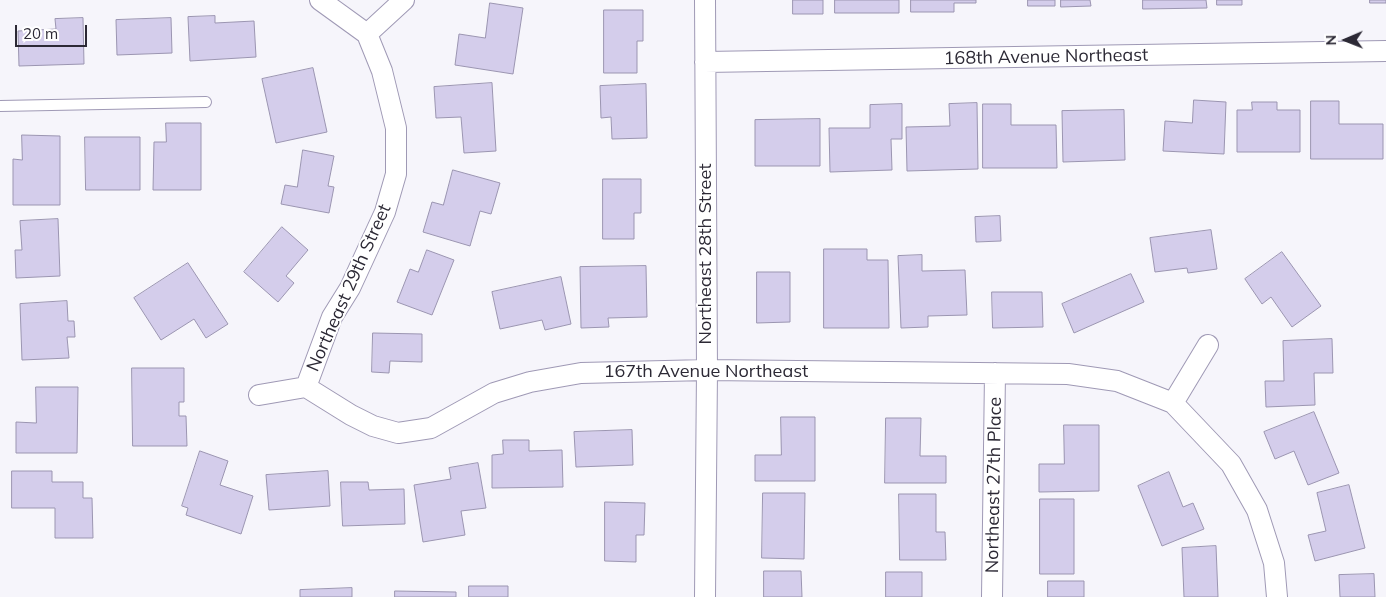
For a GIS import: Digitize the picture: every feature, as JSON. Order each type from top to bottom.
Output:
[{"type":"street","points":[[320,0],[367,34],[404,0]]},
{"type":"street","name":"Northeast 28th Street","points":[[705,0],[707,370],[705,597]]},
{"type":"street","name":"Northeast 29th Street","points":[[306,387],[332,317],[350,288],[385,212],[396,174],[396,128],[382,71],[367,34]]},
{"type":"street","name":"168th Avenue Northeast","points":[[705,62],[1386,51]]},
{"type":"street","points":[[1208,345],[1173,403],[1231,464],[1257,510],[1274,563],[1277,597]]},
{"type":"street","name":"167th Avenue Northeast","points":[[306,387],[351,415],[373,426],[398,433],[431,428],[494,393],[530,382],[581,373],[707,370],[1068,374],[1117,381],[1173,403]]},
{"type":"street","name":"Northeast 27th Place","points":[[992,597],[995,373]]},
{"type":"street","points":[[259,395],[306,387]]},
{"type":"lane","points":[[0,106],[206,102]]},
{"type":"building","points":[[793,0],[823,0],[823,14],[793,14]]},
{"type":"building","points":[[835,0],[899,0],[899,13],[835,13]]},
{"type":"building","points":[[911,0],[976,0],[976,3],[954,3],[954,12],[911,12]]},
{"type":"building","points":[[1028,0],[1055,0],[1055,6],[1028,6]]},
{"type":"building","points":[[1061,0],[1090,0],[1091,6],[1061,7]]},
{"type":"building","points":[[1143,0],[1206,0],[1207,8],[1143,9]]},
{"type":"building","points":[[1217,0],[1242,0],[1242,5],[1217,5]]},
{"type":"building","points":[[1370,0],[1386,0],[1386,3],[1370,3]]},
{"type":"building","points":[[490,3],[523,8],[513,74],[455,65],[459,34],[485,38]]},
{"type":"building","points":[[604,10],[643,10],[643,41],[637,41],[637,73],[604,73]]},
{"type":"building","points":[[215,16],[215,23],[254,21],[256,57],[190,61],[188,17]]},
{"type":"building","points":[[83,18],[84,64],[19,66],[18,31],[56,29],[55,19]]},
{"type":"building","points":[[171,18],[172,53],[117,55],[116,20]]},
{"type":"building","points":[[313,68],[327,132],[276,143],[262,79]]},
{"type":"building","points":[[492,83],[496,151],[464,153],[461,117],[436,118],[434,87]]},
{"type":"building","points":[[646,84],[647,138],[612,139],[611,117],[601,118],[600,86]]},
{"type":"building","points":[[1194,100],[1226,102],[1224,154],[1163,151],[1165,121],[1192,123]]},
{"type":"building","points":[[1311,101],[1339,101],[1339,124],[1383,124],[1383,159],[1311,159]]},
{"type":"building","points":[[1252,102],[1277,102],[1277,110],[1300,110],[1300,152],[1237,152],[1237,110],[1252,110]]},
{"type":"building","points":[[977,103],[978,169],[907,171],[906,127],[950,126],[949,104]]},
{"type":"building","points":[[902,104],[902,139],[891,139],[892,170],[830,172],[829,128],[870,128],[870,105]]},
{"type":"building","points":[[983,104],[1011,104],[1011,125],[1056,125],[1057,168],[983,168]]},
{"type":"building","points":[[1124,110],[1125,160],[1063,162],[1062,111]]},
{"type":"building","points":[[820,119],[820,166],[755,166],[755,120]]},
{"type":"building","points":[[166,123],[201,123],[201,190],[153,190],[154,142],[166,142]]},
{"type":"building","points":[[22,135],[60,136],[60,205],[13,205],[13,159],[22,160]]},
{"type":"building","points":[[85,137],[140,137],[140,190],[86,190]]},
{"type":"building","points":[[303,150],[334,156],[328,186],[334,187],[329,213],[281,204],[285,185],[297,187]]},
{"type":"building","points":[[453,170],[500,183],[491,214],[480,211],[470,246],[423,232],[432,202],[443,205]]},
{"type":"building","points":[[603,179],[641,179],[641,213],[634,213],[634,239],[603,239]]},
{"type":"building","points":[[1000,216],[1001,241],[976,242],[975,217]]},
{"type":"building","points":[[58,219],[60,276],[16,278],[15,250],[22,250],[20,221]]},
{"type":"building","points":[[282,227],[308,250],[286,276],[294,283],[278,302],[244,272]]},
{"type":"building","points":[[1211,230],[1217,269],[1188,273],[1187,268],[1155,272],[1150,238]]},
{"type":"building","points":[[824,249],[867,249],[867,260],[888,260],[889,328],[824,328]]},
{"type":"building","points":[[427,250],[454,260],[432,315],[397,302],[410,269],[418,272]]},
{"type":"building","points":[[1282,252],[1321,306],[1292,327],[1271,297],[1262,304],[1245,279]]},
{"type":"building","points":[[922,255],[922,271],[965,270],[967,315],[928,316],[928,327],[901,328],[898,256]]},
{"type":"building","points":[[188,263],[228,324],[206,338],[194,319],[161,340],[134,298]]},
{"type":"building","points":[[646,266],[647,317],[608,318],[609,327],[581,328],[580,267]]},
{"type":"building","points":[[757,272],[790,272],[790,322],[757,323]]},
{"type":"building","points":[[1131,274],[1144,302],[1074,333],[1062,304]]},
{"type":"building","points":[[561,277],[571,324],[545,330],[542,320],[500,329],[492,292]]},
{"type":"building","points":[[992,292],[1042,292],[1043,327],[993,328]]},
{"type":"building","points":[[67,301],[68,321],[74,321],[75,337],[67,337],[69,358],[22,360],[20,304]]},
{"type":"building","points":[[373,333],[422,334],[422,362],[390,361],[389,373],[372,372]]},
{"type":"building","points":[[1332,339],[1333,373],[1314,373],[1315,405],[1266,407],[1265,381],[1284,381],[1283,341]]},
{"type":"building","points":[[132,368],[184,368],[184,402],[179,402],[179,416],[186,416],[187,446],[133,446]]},
{"type":"building","points":[[36,387],[78,387],[77,453],[16,453],[16,422],[36,423]]},
{"type":"building","points":[[1314,412],[1339,473],[1308,485],[1294,451],[1275,459],[1264,432]]},
{"type":"building","points":[[781,417],[815,417],[815,481],[755,481],[755,455],[781,455]]},
{"type":"building","points":[[886,418],[921,418],[920,456],[946,456],[946,483],[885,483]]},
{"type":"building","points":[[1064,425],[1099,425],[1099,491],[1039,492],[1039,464],[1064,464]]},
{"type":"building","points":[[632,430],[633,465],[576,467],[574,432]]},
{"type":"building","points":[[503,440],[529,440],[529,451],[562,450],[563,487],[492,488],[492,455],[503,454]]},
{"type":"building","points":[[200,451],[228,461],[220,485],[253,496],[241,534],[186,515],[188,508],[182,506]]},
{"type":"building","points":[[478,463],[486,508],[461,511],[465,535],[423,542],[414,485],[451,479],[449,468]]},
{"type":"building","points":[[12,471],[52,471],[52,482],[83,482],[83,498],[92,498],[93,538],[55,538],[55,508],[12,508]]},
{"type":"building","points":[[328,471],[330,506],[269,510],[266,475]]},
{"type":"building","points":[[1169,472],[1183,507],[1193,503],[1204,529],[1162,546],[1138,486]]},
{"type":"building","points":[[341,482],[368,482],[369,490],[404,489],[405,524],[343,526]]},
{"type":"building","points":[[1349,485],[1365,548],[1315,561],[1308,535],[1326,531],[1317,493]]},
{"type":"building","points":[[763,493],[805,493],[804,559],[762,558]]},
{"type":"building","points":[[899,494],[936,494],[936,532],[945,532],[946,560],[900,560]]},
{"type":"building","points":[[1040,499],[1074,499],[1074,574],[1040,574]]},
{"type":"building","points":[[605,502],[645,503],[644,535],[636,535],[636,562],[605,561]]},
{"type":"building","points":[[1216,546],[1218,597],[1184,597],[1182,548]]},
{"type":"building","points":[[764,571],[801,571],[802,597],[764,597]]},
{"type":"building","points":[[886,572],[922,572],[922,597],[886,597]]},
{"type":"building","points":[[1374,574],[1375,597],[1340,597],[1339,575]]},
{"type":"building","points":[[1048,581],[1084,581],[1084,597],[1048,597]]},
{"type":"building","points":[[469,586],[508,586],[508,597],[469,597]]},
{"type":"building","points":[[352,588],[352,597],[300,597],[300,590]]},
{"type":"building","points":[[395,591],[456,592],[456,597],[395,597]]}]
